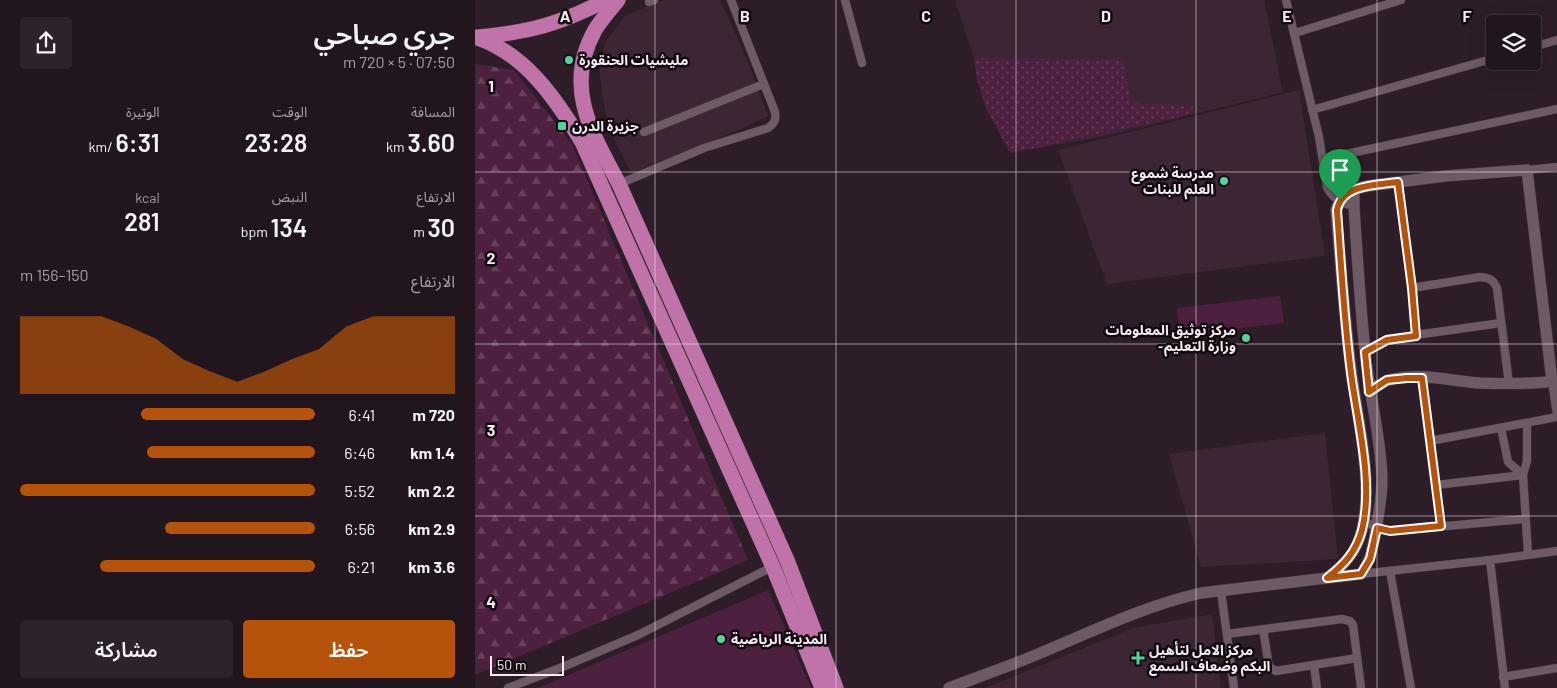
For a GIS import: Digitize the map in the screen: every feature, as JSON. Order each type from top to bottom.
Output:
[{"type":"highway","points":[[475,37],[514,34],[550,25],[588,10],[606,0]]},
{"type":"highway","points":[[618,0],[596,29],[584,55],[581,90],[585,112],[591,129],[619,184],[787,560],[833,688]]},
{"type":"highway","points":[[475,37],[501,47],[517,59],[561,108],[582,142],[773,567],[833,688]]},
{"type":"street","points":[[619,184],[704,148],[768,128],[773,124],[776,119],[775,112],[731,0]]},
{"type":"street","points":[[845,0],[862,63]]},
{"type":"street","points":[[1286,0],[1323,159],[1327,187],[1330,194],[1354,207]]},
{"type":"street","points":[[1295,33],[1401,0]]},
{"type":"street","points":[[1541,45],[1557,40]]},
{"type":"street","points":[[1312,110],[1486,61]]},
{"type":"street","points":[[644,132],[764,84]]},
{"type":"street","points":[[1323,159],[1557,109]]},
{"type":"street","points":[[1327,578],[1344,565],[1349,558],[1359,540],[1364,520],[1365,480],[1346,334],[1337,210],[1340,200],[1354,190],[1368,186],[1557,167]]},
{"type":"street","points":[[1430,441],[1557,416],[1555,381],[1527,170]]},
{"type":"street","points":[[1398,182],[1412,288],[1416,336]]},
{"type":"street","points":[[1354,190],[1365,352],[1369,392],[1381,467],[1382,491],[1377,528],[1370,559],[1361,574]]},
{"type":"street","points":[[1412,288],[1479,277],[1494,281],[1497,288],[1509,384]]},
{"type":"street","points":[[1365,352],[1387,340],[1501,323]]},
{"type":"street","points":[[1369,392],[1387,380],[1407,378],[1444,378],[1478,383],[1509,384],[1555,381]]},
{"type":"street","points":[[1422,378],[1441,526]]},
{"type":"street","points":[[1527,423],[1527,461],[1523,475],[1528,554]]},
{"type":"street","points":[[1501,428],[1508,462],[1523,475]]},
{"type":"street","points":[[1436,485],[1523,475]]},
{"type":"street","points":[[1364,520],[1377,528],[1390,531],[1525,519]]},
{"type":"street","points":[[949,688],[1021,661],[1137,612],[1182,597],[1201,593],[1557,551]]},
{"type":"street","points":[[508,688],[638,635],[787,560]]},
{"type":"street","points":[[1490,560],[1505,688]]},
{"type":"street","points":[[1390,571],[1411,688]]},
{"type":"street","points":[[1221,591],[1234,688]]},
{"type":"street","points":[[1227,634],[1341,618],[1346,620],[1353,625],[1361,688]]},
{"type":"street","points":[[1263,629],[1267,662],[1276,671],[1357,658]]},
{"type":"street","points":[[1314,666],[1317,688]]},
{"type":"street","points":[[1503,677],[1557,668]]},
{"type":"shaded area","points":[[664,0],[720,0],[748,62],[768,116],[741,129],[631,173],[610,131],[599,69],[606,41],[625,16]]},
{"type":"shaded area","points":[[955,0],[1264,0],[1283,92],[1100,137],[1010,153],[985,106],[977,79],[974,58]]},
{"type":"shaded area","points":[[1299,90],[1325,256],[1107,284],[1058,150]]},
{"type":"shaded area","points":[[1325,433],[1338,559],[1201,567],[1169,454]]},
{"type":"shaded area","name":"مركز الامل لتأهيل البكم وضعاف السمع","points":[[1212,614],[1221,688],[985,688],[1133,628]]},
{"type":"green space","points":[[974,58],[1123,60],[1131,103],[1193,106],[1192,114],[1010,153],[985,106],[977,79]]},
{"type":"green space","points":[[475,64],[514,70],[572,144],[748,560],[475,675]]},
{"type":"green space","points":[[1280,296],[1284,323],[1180,335],[1177,308]]},
{"type":"green space","name":"المدينة الرياضية","points":[[768,590],[811,688],[538,688]]},
{"type":"place","name":"مليشيات الحنقورة","points":[[569,60]]},
{"type":"place","name":"جزيرة الدرن","points":[[562,126]]},
{"type":"place","name":"مدرسة شموع العلم للبنات","points":[[1224,181]]},
{"type":"place","name":"مركز توثيق المعلومات -وزارة التعليم","points":[[1246,338]]},
{"type":"place","name":"المدينة الرياضية","points":[[721,639]]},
{"type":"place","name":"مركز الامل لتأهيل البكم وضعاف السمع","points":[[1138,658]]},
{"type":"route","points":[[1398,182],[1412,288],[1416,336],[1387,340],[1365,352],[1369,392],[1387,380],[1422,378],[1441,526],[1390,531],[1377,528],[1373,551],[1361,574],[1327,578],[1344,565],[1359,540],[1364,520],[1366,496],[1361,443],[1346,334],[1337,210],[1340,200],[1357,188],[1398,182]]}]
